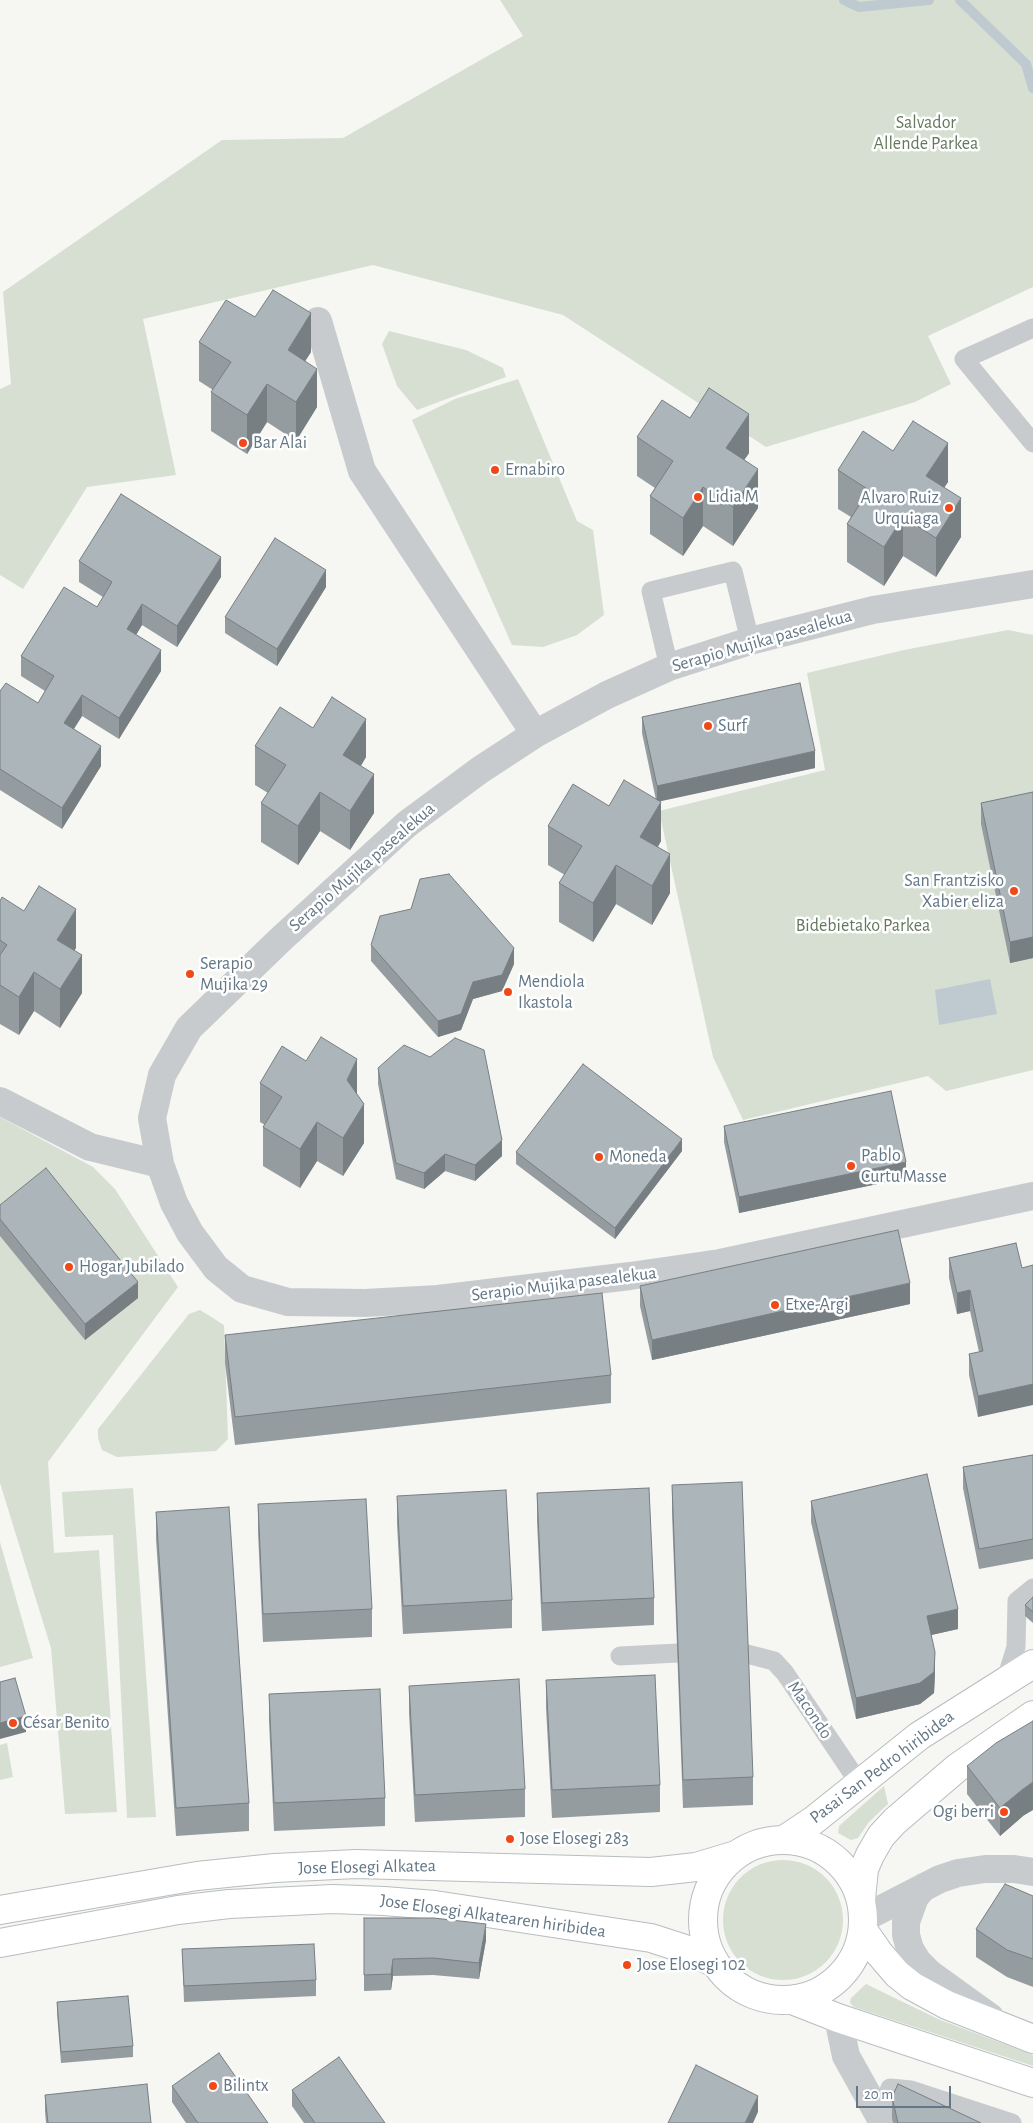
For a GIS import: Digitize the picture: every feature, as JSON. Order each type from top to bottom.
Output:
[{"type":"main road","name":"Pasai San Pedro hiribidea","points":[[784,1840],[814,1820],[919,1736],[1033,1664]]},
{"type":"main road","points":[[1033,1716],[958,1767],[895,1820],[881,1836],[870,1854],[864,1869],[862,1915],[858,1951],[832,1985],[813,1995],[792,2000],[774,2000],[756,1996],[740,1988],[726,1977],[715,1963],[706,1945],[702,1925],[704,1905],[710,1886],[721,1869],[736,1855],[750,1847],[767,1842],[784,1840],[804,1842],[824,1851],[835,1859],[853,1880],[862,1915],[878,1953],[897,1974],[912,1986],[947,2005],[1033,2038]]},
{"type":"main road","name":"Jose Elosegi Alkatea","points":[[0,1910],[197,1876],[275,1868],[356,1864],[651,1872],[696,1866],[736,1855]]},
{"type":"main road","name":"Jose Elosegi Alkatearen hiribidea","points":[[0,1943],[178,1910],[238,1903],[333,1899],[384,1900],[435,1905],[642,1937],[674,1945],[715,1963]]},
{"type":"main road","points":[[792,2000],[838,2018],[1033,2083]]},
{"type":"street","points":[[318,320],[362,471],[536,734]]},
{"type":"street","name":"Serapio Mujika pasealekua","points":[[1033,584],[873,610],[750,641],[669,667],[607,694],[536,734],[480,770],[407,824],[281,939],[189,1028],[162,1075],[152,1118],[160,1164],[174,1203],[186,1226],[216,1268],[242,1289],[288,1302],[365,1304],[438,1299],[630,1276],[720,1263],[1033,1196]]},
{"type":"street","points":[[0,1101],[90,1147],[160,1164]]},
{"type":"street","points":[[862,1915],[940,1879],[958,1873],[985,1869],[1014,1869],[1033,1872]]},
{"type":"street","points":[[924,1887],[915,1897],[906,1922],[906,1935],[910,1949],[928,1973],[1006,2028]]},
{"type":"street","points":[[838,2018],[846,2056],[880,2120]]},
{"type":"lane","points":[[1033,328],[964,359],[1033,443]]},
{"type":"lane","points":[[669,667],[651,591],[733,571],[750,641]]},
{"type":"lane","points":[[1006,1680],[1016,1647],[1017,1601],[1033,1588]]},
{"type":"lane","points":[[620,1656],[678,1653]]},
{"type":"lane","name":"Macondo","points":[[747,1654],[774,1661],[785,1673],[859,1783]]},
{"type":"lane","points":[[880,2120],[890,2088],[912,2090],[1012,2123]]},
{"type":"green space","name":"Salvador Allende Parkea","points":[[500,0],[1033,0],[1033,287],[928,336],[951,384],[915,402],[766,447],[563,315],[373,265],[143,319],[176,475],[87,487],[23,589],[0,575],[0,389],[11,384],[3,292],[222,140],[343,138],[523,36]]},
{"type":"green space","points":[[389,331],[466,350],[503,368],[506,377],[417,410],[397,386],[382,344]]},
{"type":"green space","name":"Ernabiro","points":[[518,379],[577,521],[593,530],[604,615],[577,635],[543,647],[512,645],[412,420],[455,399]]},
{"type":"green space","name":"Bidebietako Parkea","points":[[1008,630],[1033,635],[1033,1070],[946,1091],[928,1076],[743,1120],[713,1057],[659,811],[825,770],[807,673],[904,650]]},
{"type":"green space","points":[[0,1117],[93,1167],[115,1189],[178,1287],[48,1462],[54,1553],[99,1550],[117,1812],[65,1814],[51,1648],[0,1483]]},
{"type":"green space","points":[[200,1310],[224,1325],[228,1439],[216,1451],[117,1457],[102,1450],[98,1438],[98,1429],[189,1314]]},
{"type":"green space","points":[[133,1488],[156,1817],[127,1818],[113,1535],[65,1537],[62,1492]]},
{"type":"green space","points":[[0,1542],[33,1658],[0,1667]]},
{"type":"green space","points":[[7,1743],[13,1777],[0,1780],[0,1745]]},
{"type":"green space","points":[[884,1786],[888,1804],[869,1822],[858,1838],[851,1840],[838,1833],[839,1826]]},
{"type":"green space","points":[[783,1860],[806,1865],[816,1870],[825,1878],[833,1887],[838,1897],[843,1920],[838,1943],[833,1953],[825,1962],[816,1970],[806,1975],[783,1980],[760,1975],[750,1970],[741,1962],[733,1953],[728,1943],[723,1920],[728,1897],[733,1887],[741,1878],[750,1870],[760,1865]]},
{"type":"green space","points":[[866,1984],[938,2019],[1033,2055],[1033,2066],[854,2007],[850,2003],[851,1998]]},
{"type":"shaded area","points":[[990,979],[997,1014],[939,1025],[935,990]]},
{"type":"building","points":[[273,290],[311,313],[288,350],[317,369],[296,402],[267,384],[247,415],[211,392],[231,362],[199,342],[226,300],[255,317]]},
{"type":"building","points":[[709,388],[749,414],[726,448],[758,469],[733,507],[703,487],[683,518],[650,496],[673,461],[637,437],[662,400],[690,418]]},
{"type":"building","points":[[913,421],[948,443],[926,476],[961,498],[936,538],[903,517],[884,547],[847,524],[869,490],[838,470],[863,431],[893,451]]},
{"type":"building","points":[[121,494],[221,557],[177,626],[142,604],[127,629],[161,650],[119,718],[82,695],[64,723],[101,746],[62,808],[0,769],[0,691],[6,683],[38,703],[54,676],[21,656],[64,587],[97,607],[112,582],[79,561]]},
{"type":"building","points":[[275,538],[326,570],[277,649],[225,617]]},
{"type":"building","points":[[800,683],[815,751],[657,786],[642,717]]},
{"type":"building","points":[[332,697],[366,719],[343,755],[374,774],[350,811],[320,792],[298,826],[261,803],[286,765],[255,746],[280,707],[313,728]]},
{"type":"building","points":[[624,780],[661,802],[640,837],[670,854],[652,886],[616,865],[593,903],[559,883],[582,846],[548,826],[573,784],[609,806]]},
{"type":"building","name":"San Frantzisko Xabier eliza","points":[[1033,792],[1033,937],[1010,942],[981,803]]},
{"type":"building","points":[[449,874],[514,948],[502,975],[473,982],[461,1014],[438,1021],[371,945],[380,916],[411,909],[420,879]]},
{"type":"building","points":[[39,886],[76,909],[57,940],[82,955],[60,989],[34,972],[19,997],[0,985],[0,955],[7,945],[0,940],[0,901],[2,897],[24,911]]},
{"type":"building","points":[[321,1037],[357,1059],[347,1080],[364,1104],[343,1138],[317,1122],[300,1149],[263,1127],[282,1097],[260,1083],[282,1046],[306,1061]]},
{"type":"building","points":[[455,1038],[484,1050],[502,1140],[475,1165],[445,1154],[424,1173],[396,1163],[378,1068],[404,1045],[430,1057]]},
{"type":"building","name":"Moneda","points":[[583,1064],[682,1139],[615,1228],[516,1152]]},
{"type":"building","points":[[891,1091],[906,1162],[739,1197],[724,1126]]},
{"type":"building","name":"Hogar Jubilado","points":[[46,1168],[138,1282],[85,1324],[0,1219],[0,1205]]},
{"type":"building","name":"Etxe-Argi","points":[[898,1230],[910,1283],[652,1340],[640,1286]]},
{"type":"building","points":[[1016,1243],[1022,1268],[1033,1265],[1033,1384],[978,1396],[969,1354],[983,1351],[970,1290],[957,1293],[949,1258]]},
{"type":"building","points":[[602,1293],[611,1375],[235,1417],[225,1335]]},
{"type":"building","points":[[1033,1455],[1033,1539],[979,1549],[963,1467]]},
{"type":"building","points":[[927,1474],[958,1609],[927,1616],[935,1652],[934,1672],[920,1683],[856,1698],[811,1501]]},
{"type":"building","points":[[742,1482],[753,1777],[683,1780],[672,1485]]},
{"type":"building","points":[[649,1488],[654,1598],[542,1603],[537,1493]]},
{"type":"building","points":[[506,1490],[512,1600],[403,1606],[397,1496]]},
{"type":"building","points":[[366,1499],[372,1609],[263,1614],[258,1504]]},
{"type":"building","points":[[229,1507],[249,1803],[176,1808],[156,1512]]},
{"type":"building","points":[[1033,1597],[1033,1612],[1025,1605]]},
{"type":"building","points":[[655,1675],[660,1785],[552,1790],[546,1680]]},
{"type":"building","points":[[15,1678],[26,1716],[0,1723],[0,1682]]},
{"type":"building","points":[[519,1679],[525,1789],[415,1795],[409,1686]]},
{"type":"building","points":[[380,1689],[385,1798],[274,1803],[269,1694]]},
{"type":"building","points":[[1033,1721],[1033,1782],[1000,1808],[967,1766],[996,1743]]},
{"type":"building","points":[[1005,1884],[1033,1896],[1033,1959],[1007,1950],[976,1929]]},
{"type":"building","points":[[364,1918],[434,1918],[486,1924],[479,1963],[433,1958],[393,1959],[391,1974],[364,1975]]},
{"type":"building","points":[[314,1944],[316,1980],[184,1986],[182,1949]]},
{"type":"building","points":[[128,1996],[133,2046],[61,2052],[57,2002]]},
{"type":"building","name":"Bilintx","points":[[219,2053],[268,2123],[198,2123],[172,2086]]},
{"type":"building","points":[[339,2057],[385,2123],[315,2123],[292,2090]]},
{"type":"building","points":[[696,2065],[758,2096],[745,2123],[668,2123]]},
{"type":"building","points":[[147,2084],[151,2123],[48,2123],[45,2095]]},
{"type":"building","points":[[898,2084],[981,2123],[898,2123],[892,2097]]},
{"type":"waterway","points":[[844,0],[859,7],[929,0]]},
{"type":"waterway","points":[[960,0],[1026,64],[1033,88]]},
{"type":"place","name":"Bar Alai","points":[[243,443]]},
{"type":"place","name":"Ernabiro","points":[[495,470]]},
{"type":"place","name":"Lidia M","points":[[698,497]]},
{"type":"place","name":"Alvaro Ruiz Urquiaga","points":[[949,508]]},
{"type":"place","name":"Surf","points":[[708,726]]},
{"type":"place","name":"San Frantzisko Xabier eliza","points":[[1014,891]]},
{"type":"place","name":"Serapio Mujika 29","points":[[190,974]]},
{"type":"place","name":"Mendiola Ikastola","points":[[508,992]]},
{"type":"place","name":"Moneda","points":[[599,1157]]},
{"type":"place","name":"Pablo Curtu Masse","points":[[851,1166]]},
{"type":"place","name":"Hogar Jubilado","points":[[69,1267]]},
{"type":"place","name":"Etxe-Argi","points":[[775,1305]]},
{"type":"place","name":"César Benito","points":[[13,1723]]},
{"type":"place","name":"Ogi berri","points":[[1004,1812]]},
{"type":"place","name":"Jose Elosegi 283","points":[[510,1839]]},
{"type":"place","name":"Jose Elosegi 102","points":[[627,1965]]},
{"type":"place","name":"Bilintx","points":[[213,2086]]}]
